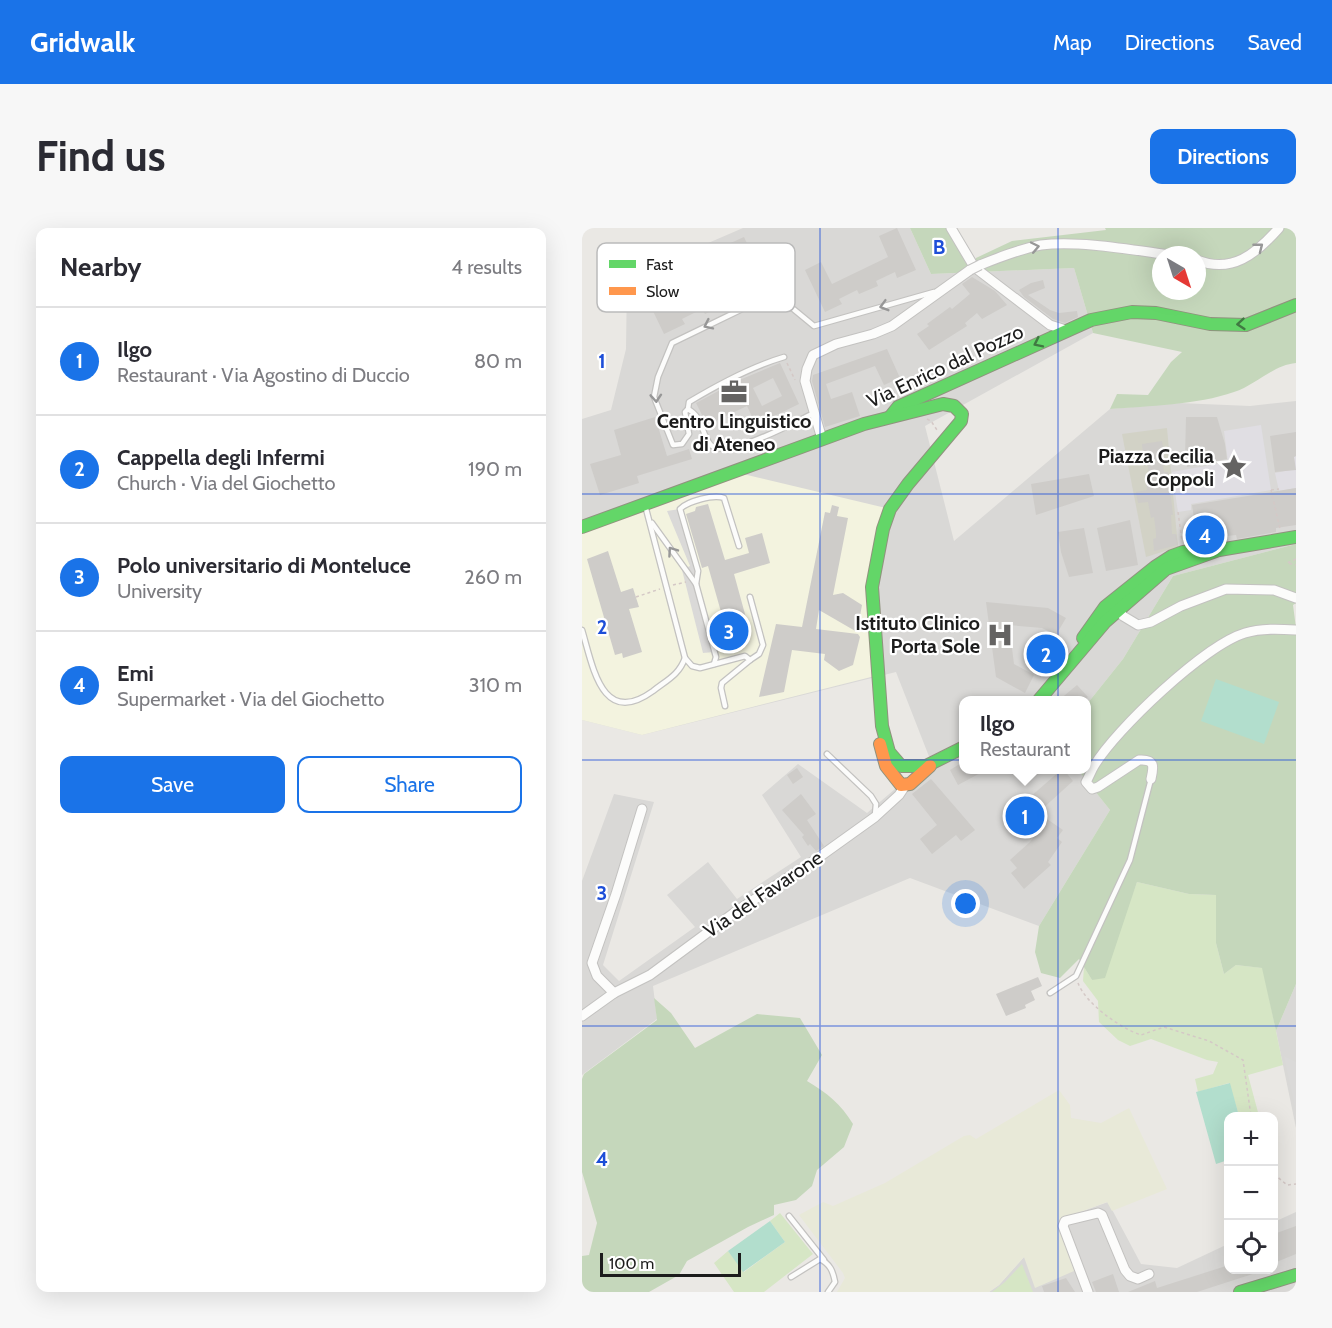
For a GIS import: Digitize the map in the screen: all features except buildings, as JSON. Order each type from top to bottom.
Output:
[{"type":"street","points":[[951,228],[975,267],[1050,325],[1066,330]]},
{"type":"street","points":[[1206,264],[1212,266],[1230,264],[1262,246],[1279,228]]},
{"type":"street","points":[[822,439],[805,381],[813,356],[836,344],[873,334],[892,326],[975,267],[1042,245],[1072,245],[1152,252]]},
{"type":"street","name":"Via Enrico dal Pozzo","points":[[582,527],[822,439],[890,417],[898,407],[1091,320],[1132,312],[1174,315],[1210,324],[1246,325],[1296,305]]},
{"type":"street","points":[[890,417],[943,404],[958,408],[962,414],[961,421],[890,509],[883,529],[872,587],[882,726],[889,752],[905,775],[959,749]]},
{"type":"street","points":[[1070,663],[1099,613],[1172,556],[1189,550],[1219,550],[1296,537]]},
{"type":"street","points":[[1042,696],[1117,609],[1166,569],[1219,550]]},
{"type":"street","points":[[1117,609],[1138,626],[1226,589],[1274,590],[1296,598]]},
{"type":"street","points":[[1091,773],[1125,728],[1168,685],[1228,639],[1247,632],[1274,629],[1296,630]]},
{"type":"street","points":[[1090,774],[1086,782],[1092,789],[1139,760],[1147,759],[1154,767],[1151,779]]},
{"type":"street","name":"Via del Favarone","points":[[582,1016],[614,993],[650,975],[738,910],[875,817],[899,795],[905,775]]},
{"type":"street","points":[[614,993],[597,976],[592,963],[642,808]]},
{"type":"street","points":[[1088,1292],[1063,1226],[1065,1221],[1098,1213],[1102,1215],[1125,1270],[1130,1276],[1138,1279],[1149,1274]]},
{"type":"street","points":[[1240,1292],[1296,1275]]},
{"type":"lane","points":[[795,310],[814,326],[940,290]]},
{"type":"lane","points":[[736,312],[672,343],[658,377],[654,397],[673,445],[682,444],[689,434],[685,412],[689,402],[733,377],[784,357]]},
{"type":"lane","points":[[688,409],[695,413],[710,445],[718,450],[752,443],[814,413]]},
{"type":"lane","points":[[696,584],[698,571],[680,509],[684,505],[718,496],[724,498],[739,546]]},
{"type":"lane","points":[[645,505],[685,658],[692,666],[700,668],[745,656],[750,660]]},
{"type":"lane","points":[[649,518],[696,584],[716,657],[714,664]]},
{"type":"lane","points":[[725,706],[722,683],[759,654],[763,645],[750,597]]},
{"type":"lane","points":[[582,630],[598,682],[605,694],[617,701],[628,703],[642,699],[681,670],[685,658]]},
{"type":"lane","points":[[827,754],[871,796],[876,804],[875,817]]},
{"type":"lane","points":[[1050,993],[1076,976],[1130,860],[1151,779]]},
{"type":"lane","points":[[789,1216],[833,1272],[835,1282],[828,1292]]},
{"type":"lane","points":[[791,1277],[820,1258],[826,1262]]},
{"type":"path","points":[[1279,489],[1271,490],[1283,539]]},
{"type":"path","points":[[1178,512],[1182,545]]},
{"type":"path","points":[[1296,559],[1287,563],[1296,566]]},
{"type":"path","points":[[636,597],[682,583]]},
{"type":"path","points":[[1076,976],[1081,990],[1110,1018],[1130,1031],[1141,1035],[1164,1027],[1209,1041],[1243,1060],[1250,1112]]},
{"type":"path","points":[[1278,1177],[1287,1185],[1296,1184]]},
{"type":"shaded area","points":[[743,228],[910,228],[931,274],[1074,268],[1093,333],[925,426],[954,541],[1110,409],[1179,403],[1250,406],[1296,401],[1296,544],[1173,576],[1123,659],[1091,699],[1091,696],[959,696],[959,774],[1081,774],[1110,810],[1039,926],[910,878],[653,986],[657,1019],[582,1075],[582,881],[614,794],[654,802],[603,965],[619,981],[695,927],[667,895],[708,862],[737,899],[801,857],[762,795],[798,764],[867,813],[930,759],[896,672],[642,735],[582,720],[582,419],[611,410],[626,349],[627,312],[795,312],[795,243],[708,243]]},
{"type":"shaded area","points":[[910,228],[951,228],[973,264],[976,258],[1012,241],[1106,230],[1105,228],[1296,228],[1296,363],[1280,367],[1242,389],[1204,400],[1110,409],[1117,394],[1148,395],[1171,362],[1182,352],[1093,333],[1074,268],[931,274]]},
{"type":"shaded area","name":"Piazza Cecilia Coppoli","points":[[1261,425],[1271,490],[1191,504],[1191,510],[1178,512],[1172,472],[1228,462],[1224,431]]},
{"type":"shaded area","points":[[1167,428],[1178,547],[1146,557],[1122,434]]},
{"type":"shaded area","points":[[1296,456],[1296,488],[1279,491],[1275,473],[1295,469],[1294,457]]},
{"type":"shaded area","points":[[743,474],[890,509],[872,587],[879,675],[642,735],[582,720],[582,524]]},
{"type":"shaded area","points":[[680,509],[698,571],[696,584],[714,652],[703,653],[682,570],[690,566],[667,511]]},
{"type":"shaded area","points":[[1296,544],[1296,603],[1293,605],[1296,628],[1296,984],[1276,1031],[1262,968],[1236,965],[1224,974],[1216,943],[1216,895],[1189,894],[1137,882],[1105,978],[1092,980],[1079,959],[1060,978],[1041,973],[1035,952],[1039,926],[1110,810],[1081,774],[1091,774],[1091,699],[1123,659],[1173,576]]},
{"type":"shaded area","points":[[1296,984],[1296,1128],[1276,1031]]},
{"type":"shaded area","points":[[654,998],[671,1013],[695,1048],[757,1014],[800,1018],[822,1055],[807,1081],[833,1100],[853,1124],[844,1147],[817,1170],[812,1186],[796,1200],[774,1205],[774,1215],[687,1261],[679,1275],[649,1292],[582,1292],[582,1256],[589,1255],[597,1223],[582,1172],[582,1079],[584,1074],[657,1020]]},
{"type":"shaded area","points":[[1284,1056],[1296,1062],[1296,1111]]},
{"type":"shaded area","points":[[1059,1090],[1070,1105],[1071,1118],[1101,1123],[1129,1108],[1167,1189],[1112,1211],[1107,1202],[1059,1220],[1074,1271],[1035,1288],[1024,1257],[999,1285],[989,1292],[837,1292],[845,1278],[843,1273],[799,1215],[823,1202],[833,1206],[885,1183],[964,1136],[970,1135],[976,1139]]},
{"type":"shaded area","points":[[1108,1202],[1141,1264],[1177,1268],[1224,1246],[1224,1274],[1278,1274],[1278,1220],[1296,1212],[1296,1292],[989,1292],[999,1285],[1024,1257],[1074,1270],[1058,1220]]},
{"type":"green space","points":[[1216,679],[1279,702],[1264,744],[1201,721]]},
{"type":"green space","points":[[1137,882],[1189,894],[1216,895],[1216,943],[1224,974],[1236,965],[1263,968],[1283,1065],[1248,1075],[1258,1112],[1238,1112],[1229,1083],[1198,1092],[1195,1079],[1213,1074],[1218,1062],[1151,1039],[1130,1046],[1118,1040],[1099,1022],[1098,1001],[1083,981],[1084,967],[1092,980],[1122,923]]},
{"type":"green space","points":[[1230,1083],[1238,1112],[1224,1112],[1224,1161],[1216,1164],[1196,1092]]},
{"type":"green space","points":[[780,1213],[813,1254],[764,1292],[734,1292],[714,1263],[728,1251],[744,1272],[785,1242],[770,1221]]},
{"type":"green space","points":[[770,1221],[785,1242],[743,1272],[728,1251]]},
{"type":"green space","points":[[1022,1264],[1033,1292],[992,1292],[1005,1282]]},
{"type":"traffic: fast","points":[[890,417],[898,407],[1091,320],[1132,312],[1156,313],[1210,324],[1246,325],[1296,305]]},
{"type":"traffic: fast","points":[[582,527],[864,424],[943,404],[954,406],[962,414],[961,421],[890,509],[883,529],[872,587],[882,726],[889,752],[901,766],[926,766],[959,750]]},
{"type":"traffic: fast","points":[[1042,696],[1105,622],[1166,569],[1219,550],[1296,537]]},
{"type":"traffic: fast","points":[[1083,638],[1105,607],[1155,567],[1183,552],[1211,549]]},
{"type":"traffic: fast","points":[[1240,1292],[1296,1275]]},
{"type":"traffic: slow","points":[[880,744],[886,766],[901,785],[910,784],[930,766]]},
{"type":"place","name":"Centro Linguistico di Ateneo","points":[[734,392]]},
{"type":"place","name":"Piazza Cecilia Coppoli","points":[[1234,467]]},
{"type":"place","name":"Emi","points":[[1205,535]]},
{"type":"place","name":"Polo universitario di Monteluce","points":[[729,631]]},
{"type":"place","name":"Istituto Clinico Porta Sole","points":[[1000,635]]},
{"type":"place","name":"Cappella degli Infermi","points":[[1046,654]]},
{"type":"place","name":"Ilgo","points":[[1025,816]]}]
